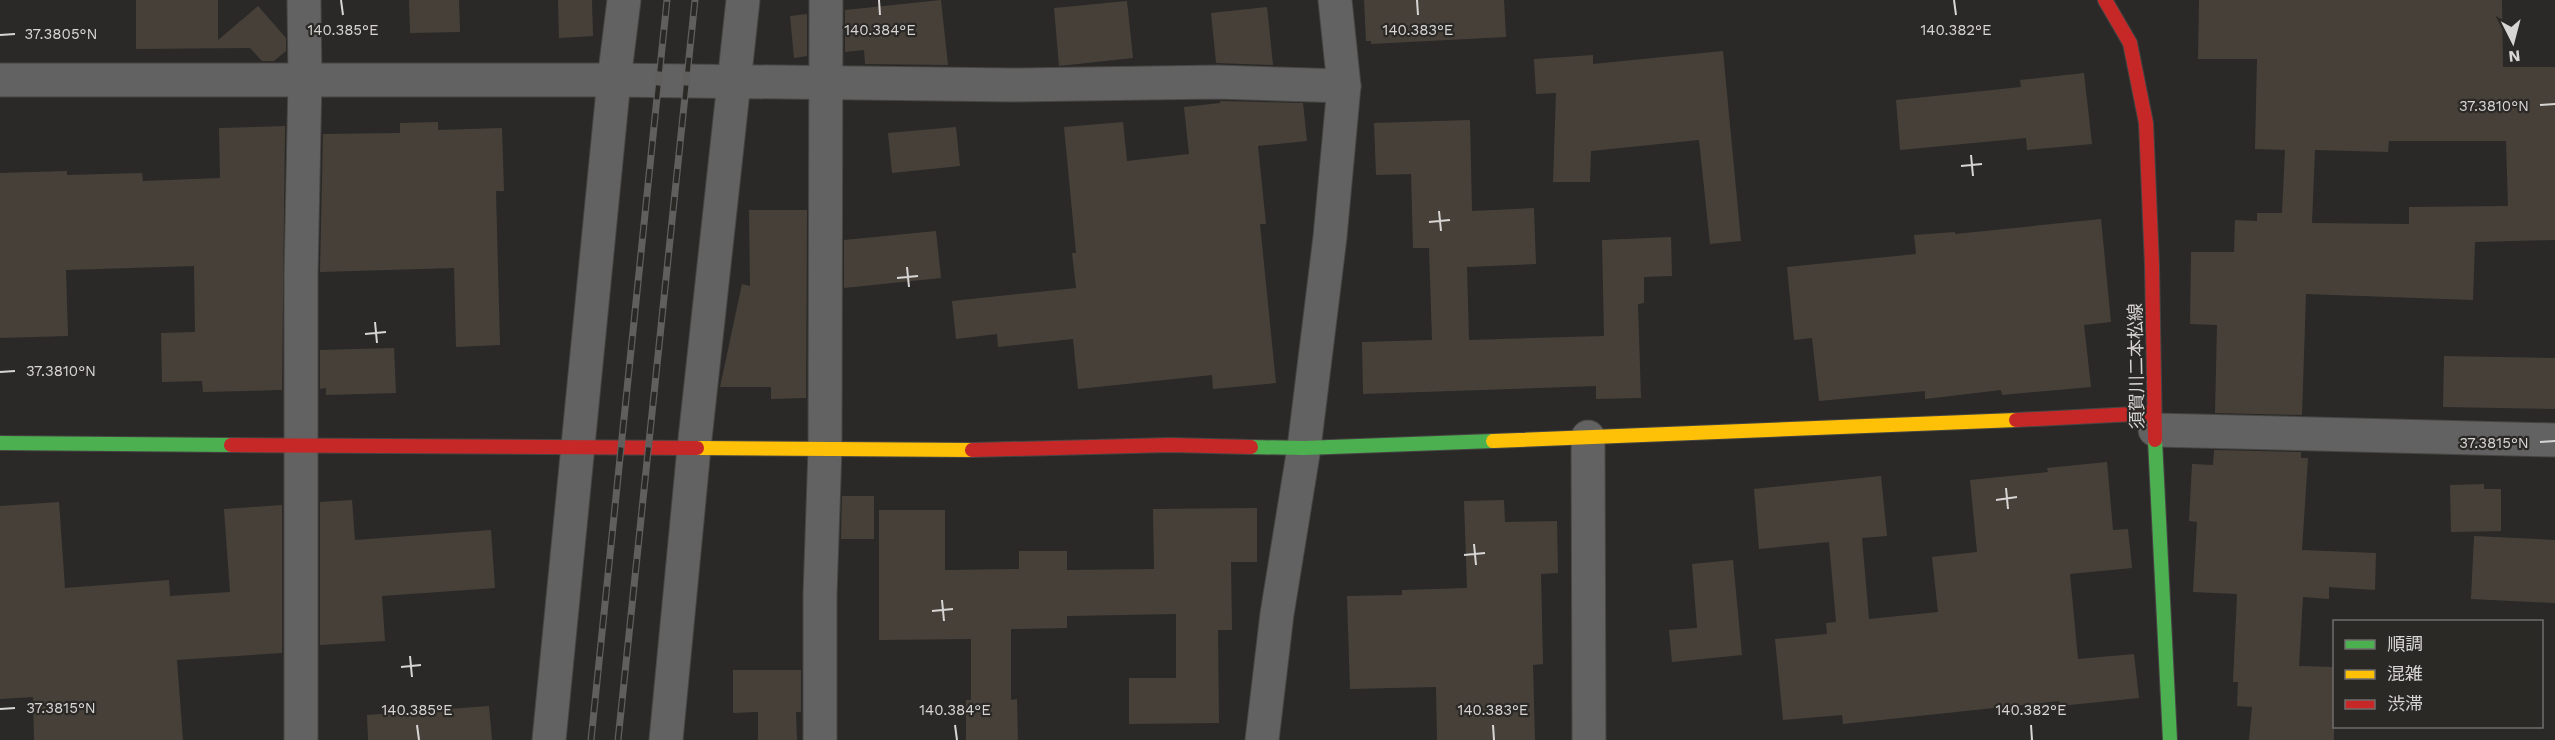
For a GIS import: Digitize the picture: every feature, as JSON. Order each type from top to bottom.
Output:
[{"type":"street","points":[[301,740],[300,275],[305,79],[304,0]]},
{"type":"street","points":[[549,740],[614,80],[624,0]]},
{"type":"street","points":[[666,740],[694,448],[743,0]]},
{"type":"street","points":[[820,740],[820,595],[825,449],[826,0]]},
{"type":"street","points":[[1262,740],[1277,614],[1304,448],[1330,237],[1344,86],[1335,0]]},
{"type":"street","name":"須賀川二本松線","points":[[2105,0],[2130,43],[2146,123],[2152,265],[2154,422],[2170,740]]},
{"type":"street","points":[[0,80],[614,80],[1013,85],[1217,82],[1344,86]]},
{"type":"street","points":[[0,443],[974,450],[1170,445],[1304,448],[1837,429],[2154,422],[2555,440]]},
{"type":"street","points":[[1588,437],[1589,740]]},
{"type":"building","points":[[136,0],[218,0],[218,40],[258,6],[286,38],[286,51],[274,61],[262,61],[250,48],[136,49]]},
{"type":"building","points":[[409,0],[459,0],[460,32],[410,33]]},
{"type":"building","points":[[558,0],[592,0],[593,36],[559,38]]},
{"type":"building","points":[[941,0],[948,65],[865,64],[864,50],[845,52],[845,10]]},
{"type":"building","points":[[1364,0],[1504,0],[1506,37],[1371,44],[1371,41],[1366,41]]},
{"type":"building","points":[[2199,0],[2502,0],[2503,67],[2555,67],[2555,240],[2475,242],[2473,300],[2306,294],[2302,415],[2215,413],[2217,325],[2190,324],[2191,252],[2234,252],[2235,220],[2257,221],[2257,213],[2282,213],[2285,150],[2255,149],[2257,59],[2198,59]],"holes":[[[2389,141],[2506,141],[2508,206],[2409,207],[2409,224],[2312,223],[2315,150],[2388,152]]]},
{"type":"building","points":[[1127,1],[1133,58],[1059,66],[1054,8]]},
{"type":"building","points":[[1267,7],[1273,65],[1216,63],[1211,13]]},
{"type":"building","points":[[807,14],[807,56],[794,58],[790,16]]},
{"type":"building","points":[[1723,51],[1741,241],[1710,244],[1699,140],[1591,151],[1590,182],[1553,182],[1556,93],[1536,94],[1534,59],[1593,55],[1593,64]]},
{"type":"building","points":[[2084,73],[2092,144],[2027,150],[2026,138],[1900,150],[1896,100],[2021,87],[2020,80]]},
{"type":"building","points":[[1220,101],[1303,103],[1307,141],[1258,146],[1266,224],[1260,224],[1276,383],[1213,389],[1212,375],[1078,389],[1073,339],[998,347],[997,334],[956,339],[952,301],[1076,288],[1072,253],[1076,253],[1064,127],[1123,122],[1127,161],[1189,154],[1184,107],[1220,103]]},
{"type":"building","points":[[1470,120],[1472,211],[1534,208],[1536,264],[1467,267],[1469,340],[1604,336],[1602,240],[1671,237],[1672,276],[1644,277],[1644,303],[1638,304],[1641,398],[1596,399],[1596,386],[1363,394],[1362,342],[1432,340],[1429,248],[1413,248],[1411,174],[1376,175],[1374,123]]},
{"type":"building","points":[[438,122],[438,130],[502,128],[504,191],[496,191],[500,345],[456,347],[454,268],[320,272],[323,134],[400,133],[400,123]]},
{"type":"building","points":[[285,126],[282,390],[203,392],[202,381],[162,382],[161,333],[195,332],[194,266],[66,270],[68,336],[0,338],[0,173],[67,171],[67,175],[142,173],[143,181],[220,178],[219,128]]},
{"type":"building","points":[[956,127],[960,166],[892,173],[888,133]]},
{"type":"building","points":[[749,210],[807,210],[806,398],[771,399],[771,387],[720,387],[742,284],[750,286]]},
{"type":"building","points":[[2101,219],[2111,322],[2084,325],[2091,387],[2002,395],[2001,390],[1925,399],[1925,391],[1819,401],[1812,338],[1794,340],[1787,267],[1916,254],[1914,235],[1955,232],[1955,234]]},
{"type":"building","points":[[936,231],[941,278],[844,288],[844,240]]},
{"type":"building","points":[[394,348],[396,393],[326,395],[326,388],[320,389],[320,350]]},
{"type":"building","points":[[2444,356],[2555,358],[2555,409],[2443,407]]},
{"type":"building","points":[[2214,450],[2301,452],[2301,458],[2308,458],[2302,550],[2376,553],[2375,590],[2329,587],[2329,599],[2303,597],[2299,666],[2333,667],[2334,740],[2249,740],[2252,707],[2237,706],[2238,682],[2233,682],[2237,594],[2193,592],[2197,522],[2189,521],[2192,464],[2213,465]]},
{"type":"building","points":[[2107,462],[2113,530],[2128,529],[2132,568],[2070,574],[2078,659],[2134,654],[2139,698],[2060,706],[2059,701],[1843,724],[1842,715],[1783,720],[1775,639],[1827,634],[1826,623],[1836,622],[1829,542],[1759,549],[1754,489],[1881,476],[1887,536],[1862,538],[1869,619],[1938,612],[1932,557],[1977,552],[1970,480],[2048,472],[2047,468]]},
{"type":"building","points":[[2484,484],[2484,489],[2501,489],[2501,531],[2451,532],[2450,485]]},
{"type":"building","points":[[842,496],[874,496],[874,539],[841,539]]},
{"type":"building","points":[[352,500],[355,540],[491,530],[495,588],[382,596],[385,641],[320,645],[320,502]]},
{"type":"building","points":[[1504,500],[1505,522],[1557,521],[1558,573],[1541,574],[1543,664],[1533,665],[1535,740],[1437,740],[1436,687],[1350,689],[1347,596],[1402,595],[1402,590],[1467,588],[1464,501]]},
{"type":"building","points":[[59,502],[65,588],[169,580],[170,596],[230,592],[224,509],[282,505],[282,653],[177,660],[183,740],[34,740],[33,697],[0,699],[0,506]]},
{"type":"building","points":[[1257,508],[1257,562],[1231,562],[1232,630],[1218,630],[1219,723],[1129,724],[1129,678],[1176,678],[1176,614],[1067,616],[1067,628],[1011,629],[1011,700],[1017,699],[1018,740],[966,740],[966,700],[971,700],[971,639],[879,640],[879,510],[945,510],[945,570],[1019,569],[1019,551],[1067,551],[1067,570],[1154,569],[1153,509]]},
{"type":"building","points":[[2474,536],[2555,540],[2555,603],[2471,599]]},
{"type":"building","points":[[1733,560],[1742,655],[1672,662],[1669,630],[1697,628],[1692,564]]},
{"type":"building","points":[[733,670],[801,670],[801,712],[796,712],[797,740],[758,740],[758,712],[733,713]]},
{"type":"building","points":[[489,706],[492,740],[368,740],[367,715]]},
{"type":"railway","points":[[591,740],[667,0]]},
{"type":"railway","points":[[618,740],[695,0]]},
{"type":"traffic: fast","points":[[2155,440],[2170,740]]},
{"type":"traffic: fast","points":[[1251,447],[1304,448],[1493,441]]},
{"type":"traffic: fast","points":[[0,443],[231,445]]},
{"type":"traffic: slow","points":[[1493,441],[2016,420]]},
{"type":"traffic: slow","points":[[697,448],[972,450]]},
{"type":"traffic: jam","points":[[2105,0],[2130,43],[2146,123],[2152,265],[2155,440]]},
{"type":"traffic: jam","points":[[2016,420],[2154,413]]},
{"type":"traffic: jam","points":[[231,445],[697,448]]},
{"type":"traffic: jam","points":[[972,450],[1170,445],[1251,447]]}]
